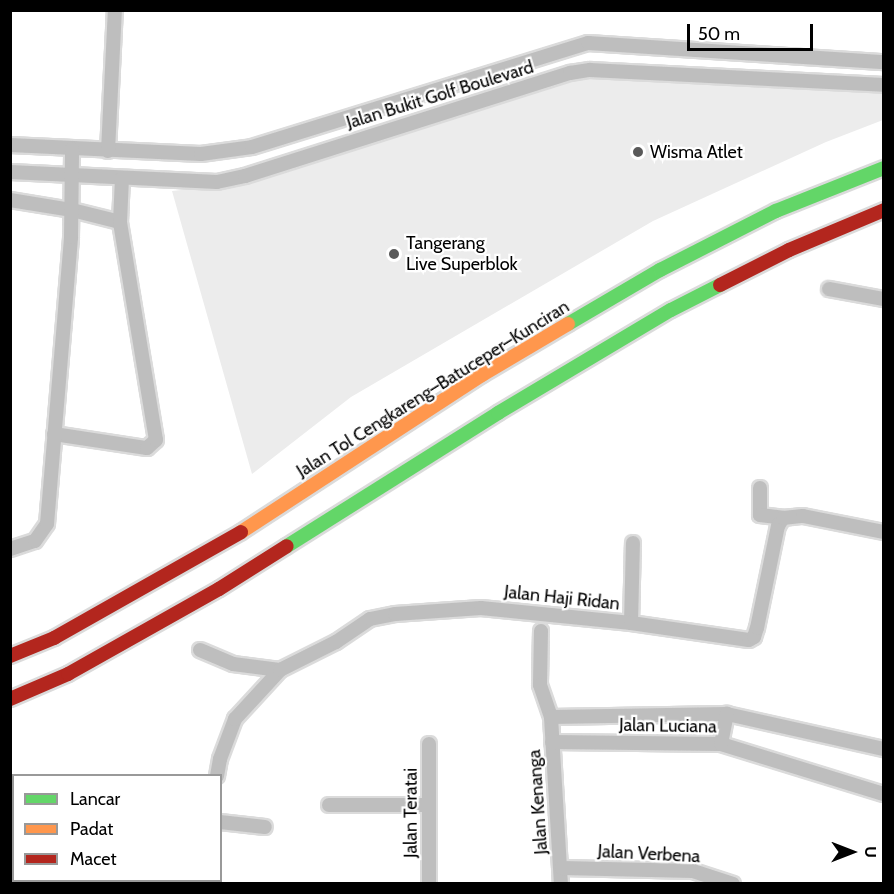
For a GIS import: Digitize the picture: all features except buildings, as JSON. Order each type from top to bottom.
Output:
[{"type":"highway","name":"Jalan Tol Cengkareng–Batuceper–Kunciran","points":[[10,656],[54,638],[213,550],[482,375],[660,270],[776,211],[884,168]]},
{"type":"highway","points":[[10,699],[68,674],[219,589],[488,420],[671,310],[789,250],[884,210]]},
{"type":"street","points":[[108,151],[115,10]]},
{"type":"street","name":"Jalan Bukit Golf Boulevard","points":[[10,145],[201,154],[252,147],[588,43],[884,62]]},
{"type":"street","name":"Jalan Bukit Golf Boulevard","points":[[10,172],[194,182],[230,179],[570,73],[590,70],[884,85]]},
{"type":"street","points":[[10,549],[35,541],[47,524],[72,210],[72,149]]},
{"type":"street","points":[[54,434],[147,448],[155,442],[120,222],[122,178]]},
{"type":"street","points":[[10,200],[72,210],[120,222]]},
{"type":"street","points":[[829,289],[884,299]]},
{"type":"street","points":[[760,488],[760,516],[783,518],[803,516],[884,532]]},
{"type":"street","name":"Jalan Haji Ridan","points":[[217,774],[220,759],[235,719],[280,670],[336,642],[370,619],[395,614],[481,608],[631,623],[741,640],[754,637],[778,526],[783,518]]},
{"type":"street","points":[[631,623],[633,543]]},
{"type":"street","name":"Jalan Kenanga","points":[[541,631],[540,685],[551,717],[561,884]]},
{"type":"street","points":[[200,650],[233,664],[280,670]]},
{"type":"street","points":[[721,744],[727,714]]},
{"type":"street","name":"Jalan Luciana","points":[[551,717],[727,714],[884,749]]},
{"type":"street","name":"Jalan Luciana","points":[[552,742],[721,744],[884,794]]},
{"type":"street","name":"Jalan Teratai","points":[[429,744],[429,884]]},
{"type":"street","points":[[329,805],[429,805]]},
{"type":"street","points":[[222,822],[266,827]]},
{"type":"street","name":"Jalan Verbena","points":[[561,868],[693,877],[733,884]]},
{"type":"shaded area","name":"Tangerang Live Superblok","points":[[620,71],[883,91],[883,120],[826,142],[653,221],[351,397],[252,474],[172,191],[254,182],[557,81]]},
{"type":"traffic: fast","points":[[568,324],[660,270],[776,211],[884,168]]},
{"type":"traffic: fast","points":[[287,546],[498,413],[671,310],[720,285]]},
{"type":"traffic: slow","points":[[241,532],[482,375],[568,324]]},
{"type":"traffic: jam","points":[[720,285],[789,250],[884,210]]},
{"type":"traffic: jam","points":[[10,656],[54,638],[241,532]]},
{"type":"traffic: jam","points":[[10,699],[68,674],[219,589],[287,546]]},
{"type":"place","name":"Wisma Atlet","points":[[638,152]]},
{"type":"place","name":"Tangerang Live Superblok","points":[[394,254]]}]
